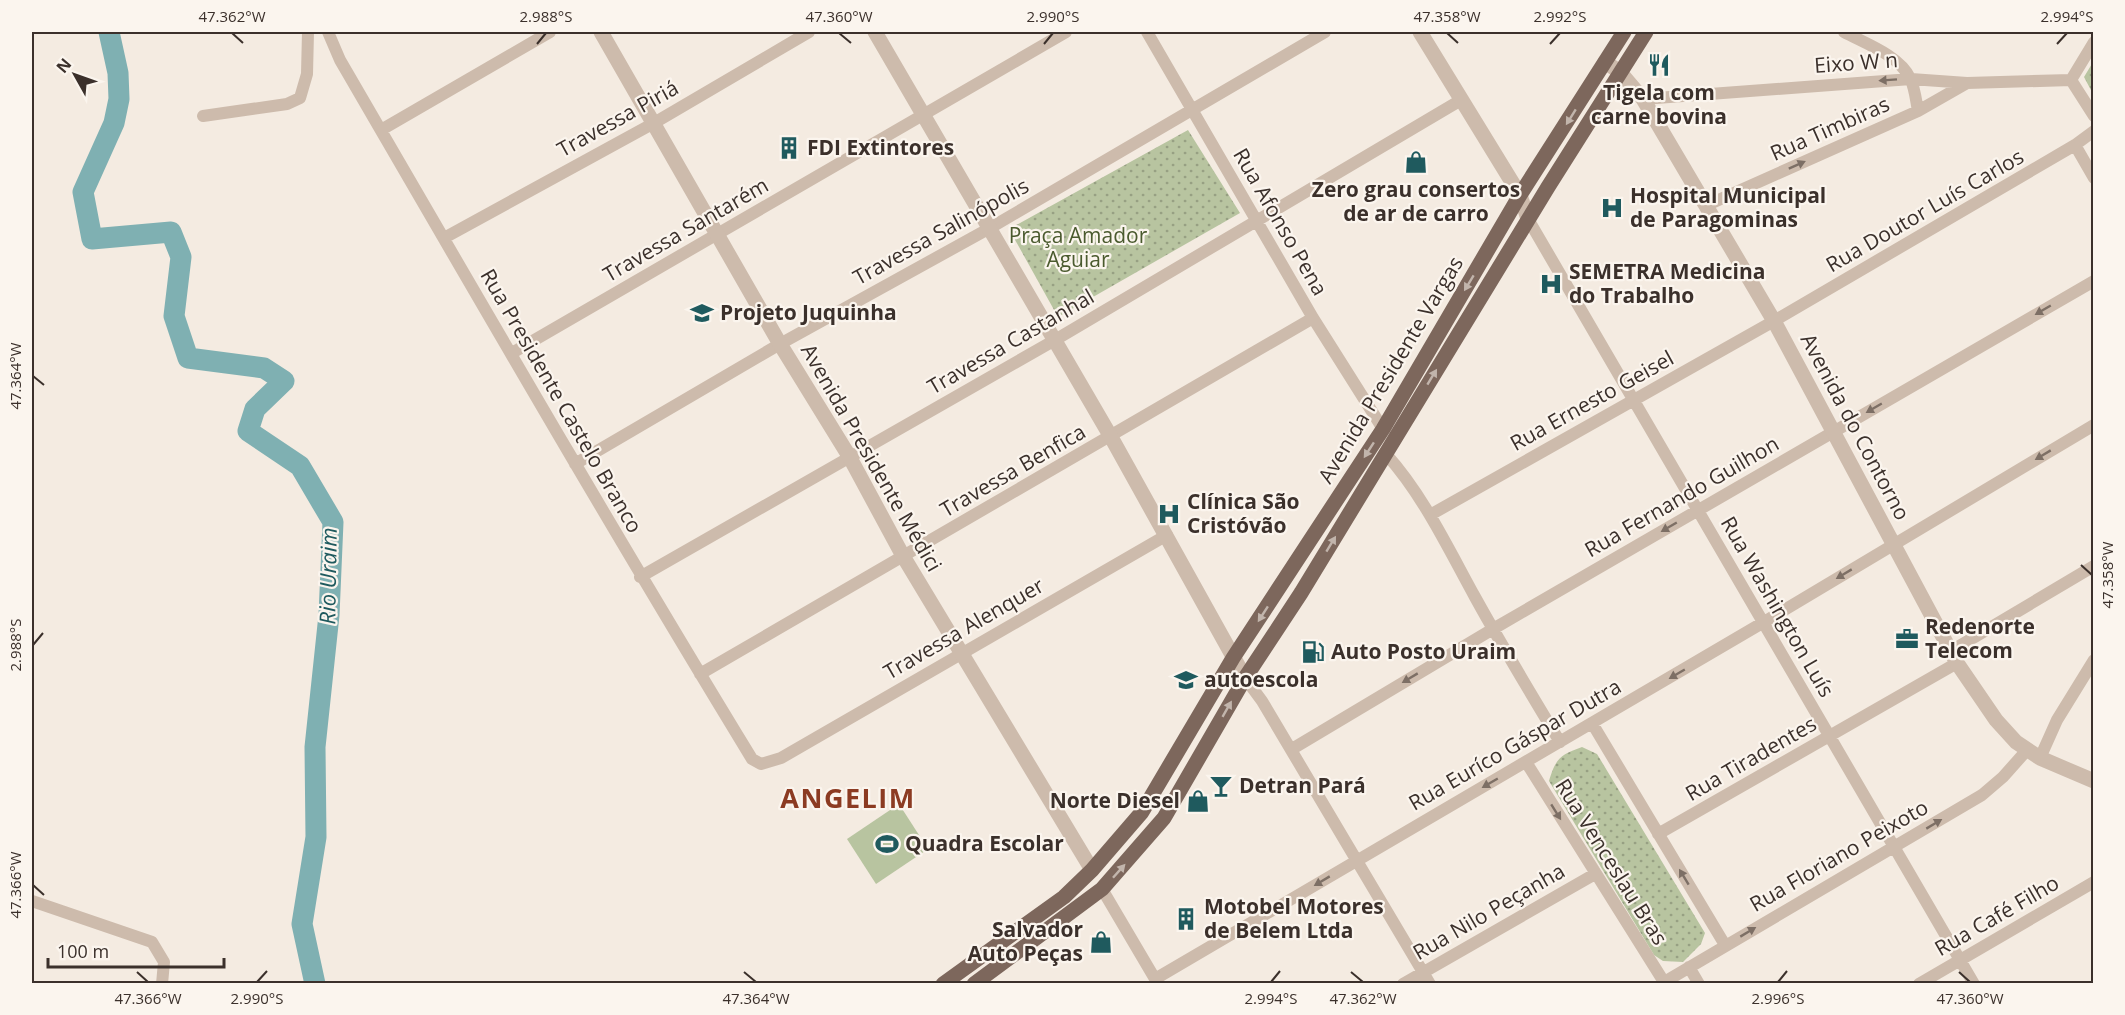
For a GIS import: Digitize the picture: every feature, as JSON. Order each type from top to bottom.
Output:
[{"type":"main road","name":"Avenida Presidente Vargas","points":[[943,984],[1049,909],[1092,870],[1142,812],[1233,658],[1383,429],[1520,195],[1624,32]]},
{"type":"main road","name":"Avenida Presidente Vargas","points":[[974,984],[1102,889],[1164,818],[1245,678],[1646,32]]},
{"type":"street","points":[[203,116],[288,104],[300,98],[307,74],[308,32]]},
{"type":"street","name":"Rua Presidente Castelo Branco","points":[[328,32],[339,60],[512,353],[639,577],[752,759],[761,764],[781,758]]},
{"type":"street","points":[[381,130],[550,32]]},
{"type":"street","name":"Avenida Presidente Médici","points":[[601,32],[780,344],[849,456],[903,556],[1092,870]]},
{"type":"street","name":"Travessa Piriá","points":[[444,238],[654,123],[809,32]]},
{"type":"street","points":[[875,32],[1111,437],[1233,658],[1292,749],[1430,984]]},
{"type":"street","name":"Travessa Santarém","points":[[512,353],[1066,32]]},
{"type":"street","name":"Rua Afonso Pena","points":[[1147,32],[1313,318],[1383,429]]},
{"type":"street","name":"Travessa Salinópolis","points":[[575,464],[780,344],[990,228],[1325,32]]},
{"type":"street","points":[[1420,32],[1520,195],[1528,219]]},
{"type":"street","points":[[1844,32],[1894,60],[1911,79],[1918,111]]},
{"type":"street","points":[[2094,42],[2071,80],[2094,116]]},
{"type":"street","name":"Avenida do Contorno","points":[[1605,62],[1620,72],[1643,99],[1774,321],[1954,657],[1996,720],[2016,742],[2033,754],[2094,781]]},
{"type":"street","name":"Eixo W n","points":[[1643,99],[1911,79],[1967,83],[2071,80]]},
{"type":"street","name":"Rua Timbiras","points":[[1705,206],[1918,111],[1967,83]]},
{"type":"street","name":"Travessa Castanhal","points":[[639,577],[1055,340],[1461,100]]},
{"type":"street","name":"Rua Doutor Luís Carlos","points":[[1774,321],[2075,145],[2094,131]]},
{"type":"street","points":[[2075,145],[2094,178]]},
{"type":"street","name":"Rua Washington Luís","points":[[1528,219],[1974,984]]},
{"type":"street","name":"Rua Fernando Guilhon","points":[[1292,749],[1493,629],[2094,281]]},
{"type":"street","name":"Travessa Benfica","points":[[700,674],[1313,318]]},
{"type":"street","name":"Rua Ernesto Geisel","points":[[1430,515],[1774,321]]},
{"type":"street","name":"Rua Euríco Gáspar Dutra","points":[[1157,981],[1358,859],[1764,622],[2094,425]]},
{"type":"street","points":[[1386,454],[1402,472],[1430,515],[1493,629],[1560,742]]},
{"type":"street","name":"Travessa Alenquer","points":[[781,758],[962,651],[1167,535]]},
{"type":"street","name":"Rua Tiradentes","points":[[1658,834],[1829,737],[2094,566]]},
{"type":"street","name":"Rua Floriano Peixoto","points":[[1662,983],[1893,845],[1982,795],[2033,754],[2094,660]]},
{"type":"street","points":[[1592,723],[1725,945]]},
{"type":"street","name":"Rua Venceslau Bras","points":[[1526,762],[1662,983]]},
{"type":"street","name":"Rua Nilo Peçanha","points":[[1403,984],[1595,874]]},
{"type":"street","name":"Rua Café Filho","points":[[1919,984],[2094,882]]},
{"type":"street","points":[[1102,889],[1157,981]]},
{"type":"street","points":[[32,901],[152,942],[164,962],[162,984]]},
{"type":"street","points":[[1689,967],[1699,984]]},
{"type":"green space","points":[[2093,62],[2093,94],[2084,77]]},
{"type":"green space","name":"Praça Amador Aguiar","points":[[1188,130],[1240,213],[1058,317],[1009,229]]},
{"type":"green space","points":[[1582,747],[1597,754],[1705,933],[1701,944],[1683,962],[1663,961],[1654,955],[1549,781],[1560,758]]},
{"type":"green space","name":"Quadra Escolar","points":[[899,804],[928,849],[876,884],[847,839]]},
{"type":"waterway","name":"Rio Uraim","points":[[109,32],[118,73],[119,99],[114,123],[83,192],[92,239],[171,232],[181,257],[174,316],[188,358],[264,368],[284,381],[255,409],[248,431],[300,466],[333,522],[329,615],[315,747],[316,837],[302,924],[315,984]]},
{"type":"place","name":"Tigela com carne bovina","points":[[1659,65]]},
{"type":"place","name":"FDI Extintores","points":[[789,148]]},
{"type":"place","name":"Zero grau consertos de ar de carro","points":[[1416,162]]},
{"type":"place","name":"Hospital Municipal de Paragominas","points":[[1612,208]]},
{"type":"place","name":"SEMETRA Medicina do Trabalho","points":[[1551,284]]},
{"type":"place","name":"Projeto Juquinha","points":[[702,313]]},
{"type":"place","name":"Clínica São Cristóvão","points":[[1169,514]]},
{"type":"place","name":"Redenorte Telecom","points":[[1907,639]]},
{"type":"place","name":"Auto Posto Uraim","points":[[1313,652]]},
{"type":"place","name":"autoescola","points":[[1186,680]]},
{"type":"place","name":"Detran Pará","points":[[1221,786]]},
{"type":"place","name":"Norte Diesel","points":[[1198,801]]},
{"type":"place","name":"Quadra Escolar","points":[[887,844]]},
{"type":"place","name":"Motobel Motores de Belem Ltda","points":[[1186,919]]},
{"type":"place","name":"Salvador Auto Peças","points":[[1101,942]]},
{"type":"district","name":"ANGELIM","points":[[848,799]]}]
